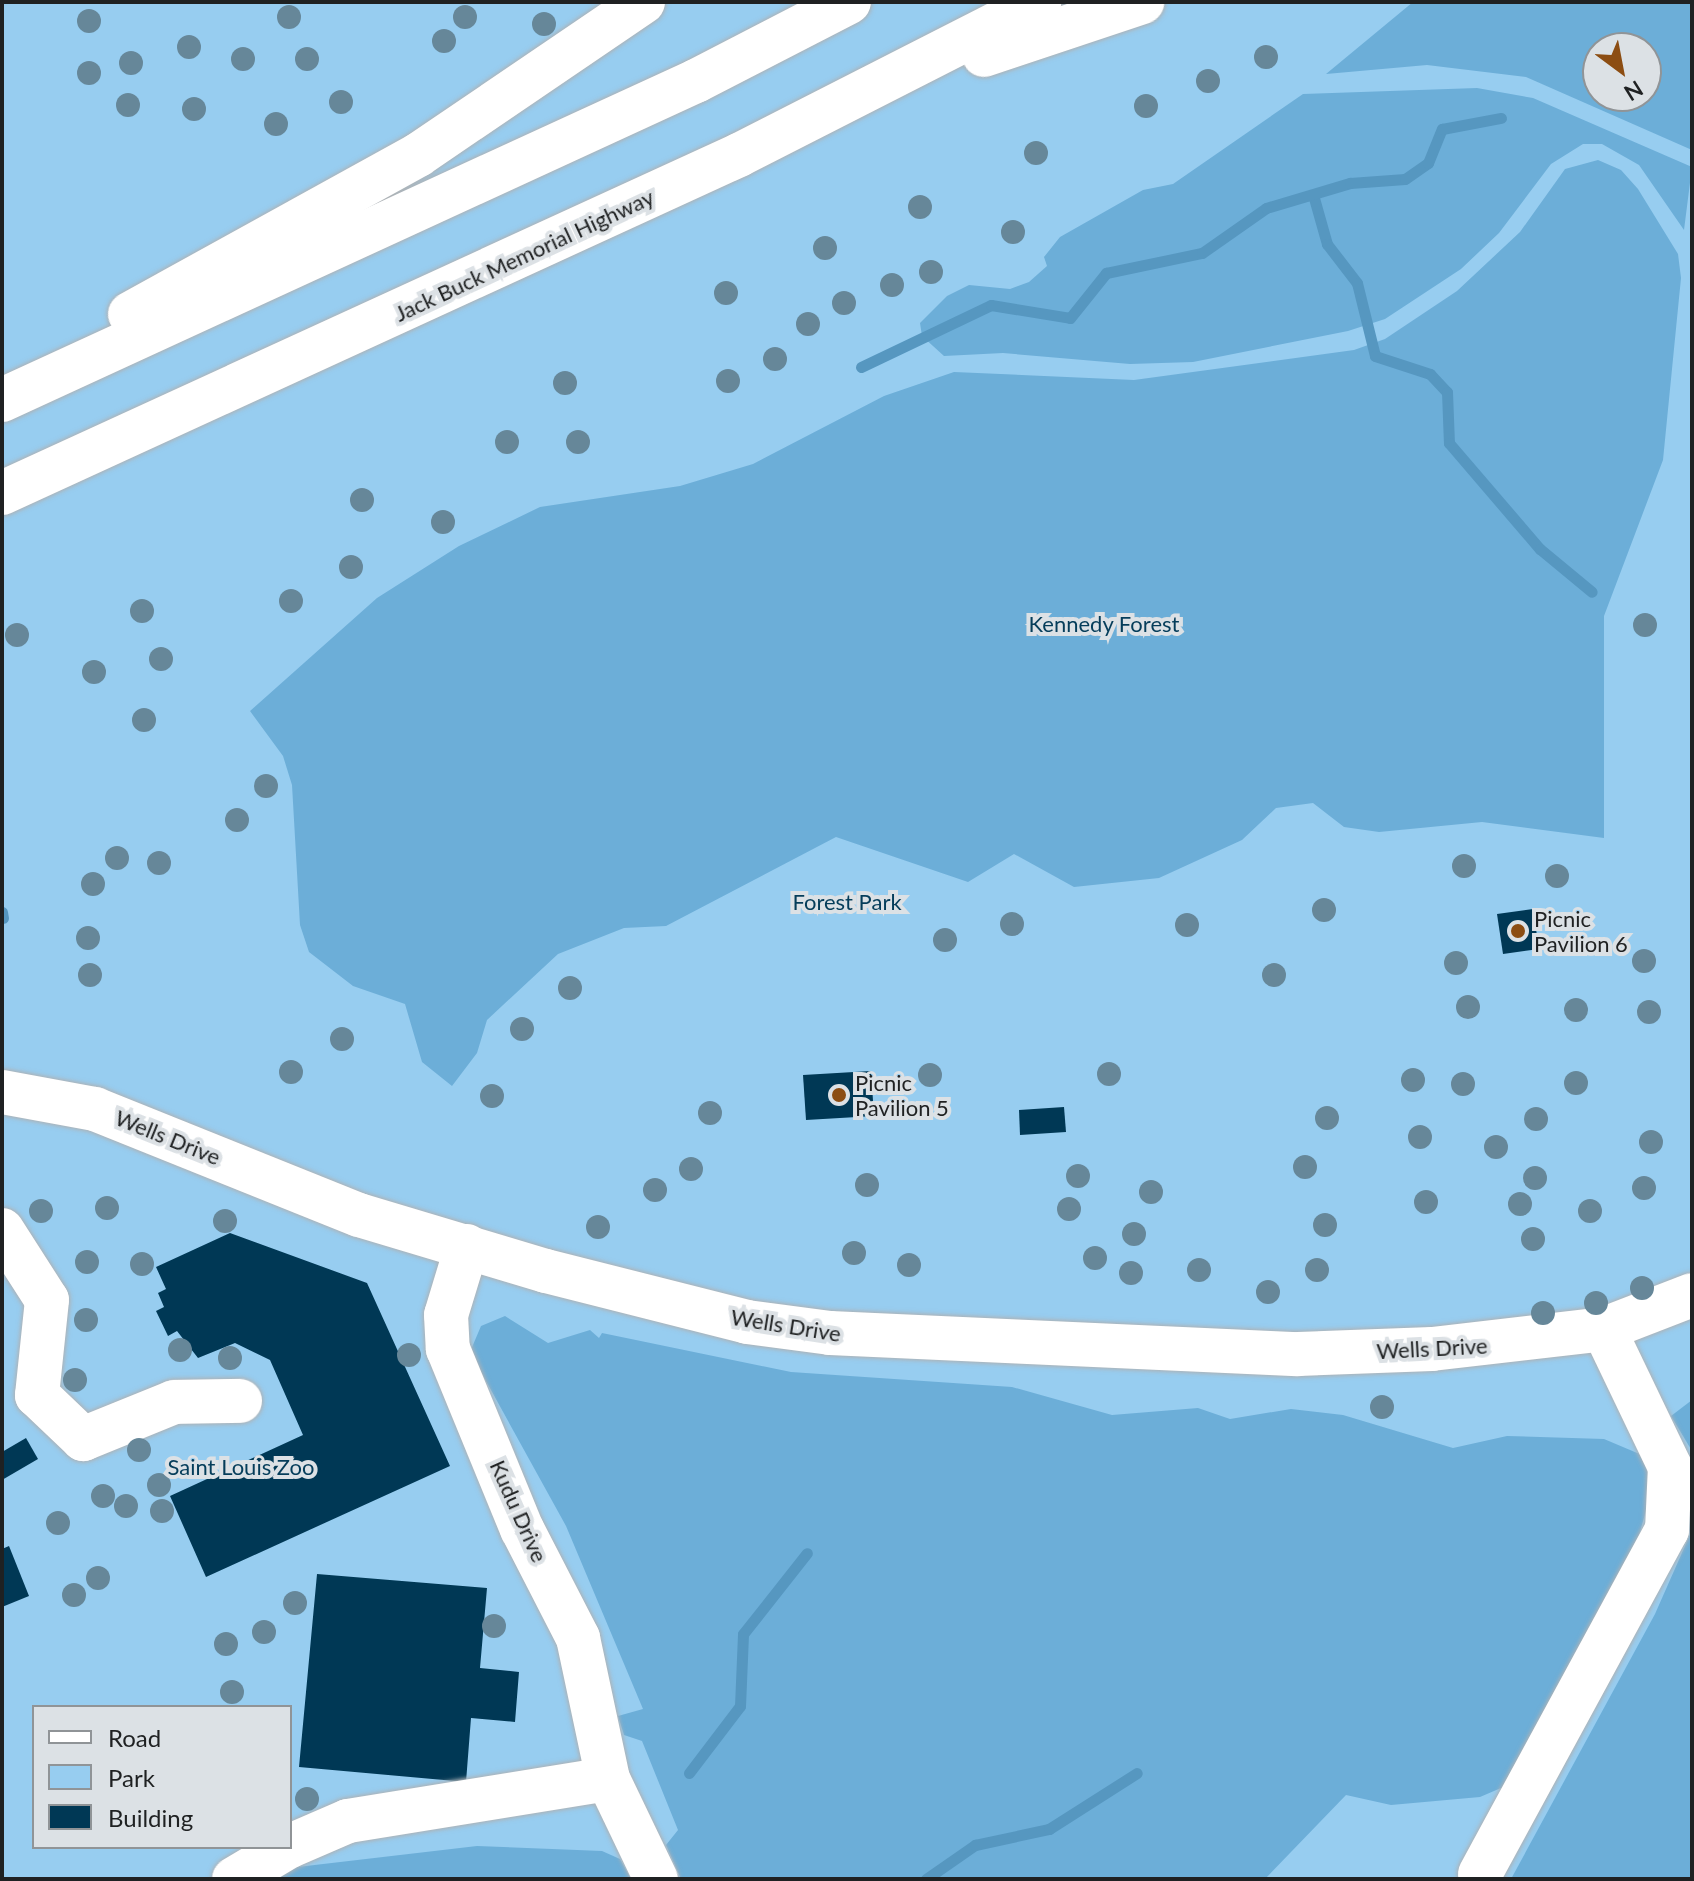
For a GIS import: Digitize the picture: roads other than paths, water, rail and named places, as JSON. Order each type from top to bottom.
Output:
[{"type":"main road","points":[[2,399],[106,327],[488,111],[643,2]]},
{"type":"main road","points":[[2,399],[615,119],[849,2]]},
{"type":"main road","name":"Jack Buck Memorial Highway","points":[[2,493],[861,97],[1039,2]]},
{"type":"main road","points":[[861,97],[1142,2]]},
{"type":"main road","name":"Wells Drive","points":[[2,1092],[95,1109],[359,1215],[747,1322],[911,1341],[1298,1354],[1500,1345],[1604,1329],[1692,1295]]},
{"type":"main road","points":[[2,1230],[47,1300],[37,1395],[83,1439],[174,1402],[240,1401]]},
{"type":"main road","name":"Kudu Drive","points":[[467,1246],[446,1315],[448,1349],[522,1529],[578,1638],[608,1779],[656,1879]]},
{"type":"main road","points":[[1474,1877],[1667,1530],[1672,1490],[1663,1442],[1604,1329]]},
{"type":"main road","points":[[292,1846],[348,1821],[608,1779]]},
{"type":"main road","points":[[234,1879],[286,1849]]},
{"type":"waterway","points":[[861,367],[991,305],[1070,318],[1106,273],[1202,253],[1266,208],[1350,183],[1405,179],[1428,163],[1442,129],[1501,118]]},
{"type":"waterway","points":[[1314,198],[1327,244],[1357,283],[1375,356],[1430,374],[1447,392],[1449,443],[1540,549],[1592,592]]},
{"type":"waterway","points":[[2,912],[3,918]]},
{"type":"waterway","points":[[689,1773],[740,1706],[743,1634],[807,1553]]},
{"type":"waterway","points":[[926,1879],[975,1845],[1049,1829],[1137,1773]]},
{"type":"place","name":"Picnic Pavilion 6","points":[[1518,931]]},
{"type":"place","name":"Picnic Pavilion 5","points":[[839,1095]]},
{"type":"park label","name":"Kennedy Forest","points":[[1104,624]]},
{"type":"park label","name":"Forest Park","points":[[847,902]]},
{"type":"park label","name":"Saint Louis Zoo","points":[[241,1467]]}]
